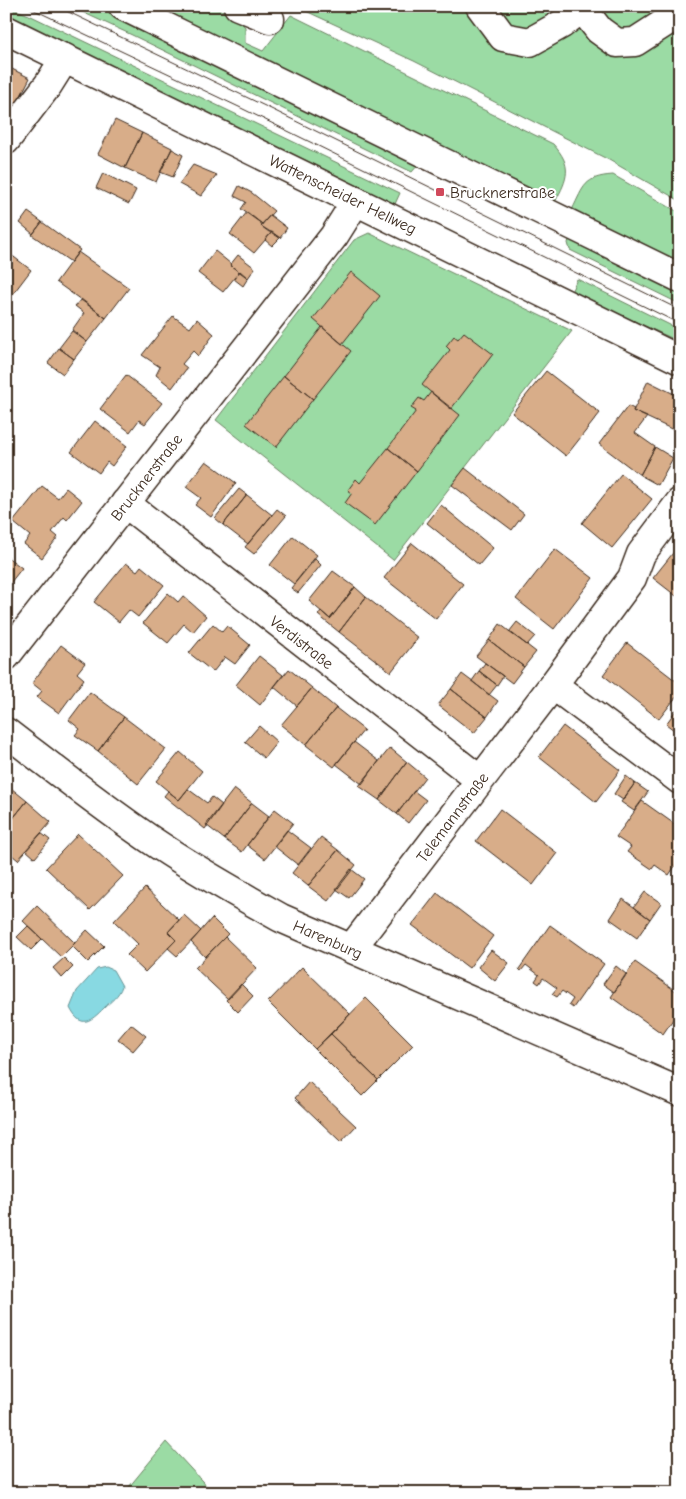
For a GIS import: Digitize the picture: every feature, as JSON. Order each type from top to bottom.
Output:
[{"type":"street","points":[[123,6],[680,278]]},
{"type":"street","points":[[238,6],[270,19]]},
{"type":"street","points":[[480,6],[503,37],[530,42],[562,24],[582,8],[599,30],[617,43],[635,42],[680,13]]},
{"type":"street","name":"Wattenscheider Hellweg","points":[[6,30],[680,360]]},
{"type":"street","points":[[6,140],[48,85],[65,58]]},
{"type":"street","name":"Brucknerstraße","points":[[6,656],[334,236],[356,201]]},
{"type":"street","name":"Telemannstraße","points":[[351,949],[632,578],[641,554],[680,502]]},
{"type":"street","name":"Verdistraße","points":[[125,503],[480,780]]},
{"type":"street","points":[[553,684],[680,780]]},
{"type":"street","name":"Harenburg","points":[[6,732],[159,846],[281,918],[680,1092]]},
{"type":"green space","points":[[6,6],[29,15],[400,193],[395,204],[6,14]]},
{"type":"green space","points":[[69,6],[97,6],[418,165],[412,172]]},
{"type":"green space","points":[[152,6],[203,6],[227,12],[237,18],[245,27],[245,43],[263,51],[291,15],[553,144],[564,159],[566,166],[563,186],[555,202]]},
{"type":"green space","points":[[295,6],[680,6],[680,201],[609,160],[414,61]]},
{"type":"green space","points":[[613,175],[680,213],[680,263],[572,210],[586,184],[596,178]]},
{"type":"green space","points":[[369,233],[572,331],[393,560],[216,420],[354,240]]},
{"type":"green space","points":[[570,237],[680,291],[680,304],[570,250],[568,243]]},
{"type":"green space","points":[[577,279],[680,330],[680,342],[571,292]]},
{"type":"green space","points":[[166,1442],[213,1493],[124,1493]]},
{"type":"water","points":[[106,967],[113,970],[122,986],[121,990],[95,1017],[82,1021],[74,1015],[70,1008],[77,991],[97,969]]},
{"type":"building","points":[[6,66],[30,78],[15,107],[6,103]]},
{"type":"building","points":[[6,103],[15,107],[6,121]]},
{"type":"building","points":[[115,120],[142,133],[125,168],[98,154]]},
{"type":"building","points":[[142,133],[172,148],[156,182],[125,168]]},
{"type":"building","points":[[172,149],[183,155],[173,177],[160,172]]},
{"type":"building","points":[[193,165],[217,175],[201,196],[179,184]]},
{"type":"building","points":[[103,173],[136,190],[129,204],[96,188]]},
{"type":"building","points":[[239,186],[252,193],[274,211],[262,224],[241,209],[246,202],[234,196]]},
{"type":"building","points":[[28,212],[42,222],[33,234],[20,223]]},
{"type":"building","points":[[247,212],[262,224],[261,226],[272,232],[254,253],[230,234]]},
{"type":"building","points":[[270,215],[287,228],[280,238],[261,226]]},
{"type":"building","points":[[42,222],[80,250],[71,262],[32,235]]},
{"type":"building","points":[[272,232],[280,238],[272,246],[265,240]]},
{"type":"building","points":[[6,251],[31,270],[6,303]]},
{"type":"building","points":[[215,251],[239,272],[223,292],[198,273]]},
{"type":"building","points":[[78,252],[129,288],[106,318],[56,282]]},
{"type":"building","points":[[238,255],[255,268],[248,278],[230,265]]},
{"type":"building","points":[[240,271],[248,278],[243,286],[234,279]]},
{"type":"building","points":[[351,272],[380,296],[342,344],[313,319]]},
{"type":"building","points":[[81,299],[106,318],[87,342],[72,330],[84,313],[75,306]]},
{"type":"building","points":[[173,316],[190,328],[197,319],[214,334],[198,356],[193,351],[182,364],[187,368],[172,388],[156,375],[160,367],[142,355]]},
{"type":"building","points":[[322,327],[351,351],[313,399],[284,376]]},
{"type":"building","points":[[72,331],[87,342],[74,359],[59,348]]},
{"type":"building","points":[[464,332],[493,354],[451,409],[422,385],[450,350],[446,346],[454,336],[458,339]]},
{"type":"building","points":[[59,348],[74,359],[63,374],[48,363]]},
{"type":"building","points":[[546,371],[600,413],[566,456],[512,413]]},
{"type":"building","points":[[126,375],[162,403],[145,424],[139,420],[130,432],[100,409]]},
{"type":"building","points":[[284,376],[313,399],[276,447],[246,424]]},
{"type":"building","points":[[648,381],[680,397],[680,433],[633,411]]},
{"type":"building","points":[[431,392],[460,415],[417,471],[388,448],[416,411],[411,408],[419,398],[424,401]]},
{"type":"building","points":[[628,406],[634,409],[633,411],[647,417],[635,433],[655,447],[640,475],[599,444]]},
{"type":"building","points":[[95,421],[127,446],[112,466],[107,462],[99,473],[71,452]]},
{"type":"building","points":[[655,447],[673,458],[658,485],[640,475]]},
{"type":"building","points":[[388,448],[417,471],[375,525],[345,503],[352,493],[348,490],[356,479],[360,483]]},
{"type":"building","points":[[206,461],[236,483],[211,517],[195,505],[201,498],[186,487]]},
{"type":"building","points":[[465,468],[524,514],[512,530],[452,485]]},
{"type":"building","points":[[621,474],[652,499],[612,548],[582,523]]},
{"type":"building","points":[[42,486],[58,498],[66,488],[82,501],[67,520],[64,517],[52,532],[58,537],[42,558],[24,544],[30,536],[13,522]]},
{"type":"building","points":[[239,489],[247,495],[223,525],[215,518]]},
{"type":"building","points":[[247,495],[272,515],[248,544],[223,525]]},
{"type":"building","points":[[441,505],[493,548],[479,565],[427,523]]},
{"type":"building","points":[[277,509],[286,516],[254,554],[245,547]]},
{"type":"building","points":[[293,536],[317,555],[294,584],[270,565]]},
{"type":"building","points":[[412,543],[463,584],[436,619],[384,578]]},
{"type":"building","points":[[677,548],[680,550],[680,599],[653,578]]},
{"type":"building","points":[[555,549],[593,578],[554,629],[516,599]]},
{"type":"building","points":[[6,556],[22,568],[7,587],[6,587]]},
{"type":"building","points":[[315,559],[321,565],[298,593],[291,588]]},
{"type":"building","points":[[126,563],[137,571],[141,566],[164,585],[138,617],[129,610],[119,622],[94,602]]},
{"type":"building","points":[[333,571],[355,587],[330,619],[309,601]]},
{"type":"building","points":[[355,587],[366,597],[339,632],[318,615],[321,611],[330,619]]},
{"type":"building","points":[[168,593],[178,602],[183,596],[206,616],[193,632],[184,624],[168,643],[143,623]]},
{"type":"building","points":[[366,597],[418,638],[391,672],[339,632]]},
{"type":"building","points":[[517,622],[535,636],[527,645],[509,632]]},
{"type":"building","points":[[213,624],[222,632],[227,626],[250,645],[235,664],[225,657],[213,672],[189,653]]},
{"type":"building","points":[[500,624],[536,652],[524,667],[489,640]]},
{"type":"building","points":[[489,640],[524,667],[512,683],[476,656]]},
{"type":"building","points":[[627,643],[680,684],[680,692],[659,719],[603,675]]},
{"type":"building","points":[[61,645],[85,663],[77,673],[84,679],[59,713],[37,697],[42,691],[32,683]]},
{"type":"building","points":[[259,656],[283,675],[260,705],[236,685]]},
{"type":"building","points":[[485,663],[503,676],[497,685],[479,671]]},
{"type":"building","points":[[289,669],[312,688],[297,706],[274,687]]},
{"type":"building","points":[[479,671],[497,685],[489,695],[472,681]]},
{"type":"building","points":[[462,674],[498,701],[487,717],[451,689]]},
{"type":"building","points":[[312,688],[336,708],[306,745],[281,725]]},
{"type":"building","points":[[451,689],[487,717],[474,733],[438,705]]},
{"type":"building","points":[[90,692],[124,717],[98,751],[75,735],[80,729],[69,720]]},
{"type":"building","points":[[679,706],[680,722],[674,730],[666,724]]},
{"type":"building","points":[[336,708],[364,730],[334,767],[306,745]]},
{"type":"building","points":[[124,717],[166,749],[138,784],[98,751]]},
{"type":"building","points":[[259,726],[277,742],[264,758],[245,742]]},
{"type":"building","points":[[563,726],[620,770],[596,802],[539,757]]},
{"type":"building","points":[[354,742],[379,761],[362,784],[336,764]]},
{"type":"building","points":[[390,748],[407,762],[379,800],[359,786]]},
{"type":"building","points":[[180,752],[202,771],[179,800],[156,781]]},
{"type":"building","points":[[407,762],[425,777],[397,814],[379,800]]},
{"type":"building","points":[[626,776],[635,783],[623,800],[614,794]]},
{"type":"building","points":[[635,783],[648,792],[634,811],[621,802]]},
{"type":"building","points":[[6,784],[27,801],[6,827]]},
{"type":"building","points":[[188,789],[207,803],[212,797],[222,805],[205,829],[164,796],[168,791],[179,800]]},
{"type":"building","points":[[234,789],[252,803],[224,839],[206,825]]},
{"type":"building","points":[[414,791],[426,800],[408,823],[397,814]]},
{"type":"building","points":[[27,801],[51,822],[18,860],[6,850],[6,827]]},
{"type":"building","points":[[642,801],[680,828],[680,859],[669,875],[655,865],[652,869],[627,852],[631,847],[616,837]]},
{"type":"building","points":[[252,803],[269,816],[242,852],[224,839]]},
{"type":"building","points":[[275,809],[293,823],[265,859],[247,845]]},
{"type":"building","points":[[500,809],[557,853],[533,885],[476,841]]},
{"type":"building","points":[[287,830],[311,848],[298,865],[274,846]]},
{"type":"building","points":[[41,833],[50,840],[35,858],[26,850]]},
{"type":"building","points":[[78,834],[123,876],[90,910],[46,868]]},
{"type":"building","points":[[321,837],[338,850],[308,886],[292,873]]},
{"type":"building","points":[[338,850],[356,865],[328,901],[308,886]]},
{"type":"building","points":[[351,869],[364,879],[349,898],[336,889]]},
{"type":"building","points":[[145,888],[179,920],[168,932],[176,940],[145,972],[127,955],[138,944],[114,921]]},
{"type":"building","points":[[645,892],[661,903],[650,919],[634,907]]},
{"type":"building","points":[[437,893],[493,936],[469,968],[412,925]]},
{"type":"building","points":[[623,899],[650,919],[637,938],[610,919]]},
{"type":"building","points":[[37,906],[75,943],[61,957],[23,921]]},
{"type":"building","points":[[184,915],[201,931],[177,956],[168,948],[176,940],[168,932]]},
{"type":"building","points":[[212,918],[228,934],[205,957],[191,942]]},
{"type":"building","points":[[550,925],[604,964],[573,1008],[569,1005],[573,999],[562,991],[557,997],[552,994],[557,988],[543,978],[539,984],[535,981],[539,975],[526,965],[521,971],[519,969]]},
{"type":"building","points":[[28,926],[42,939],[31,950],[17,937]]},
{"type":"building","points":[[87,930],[104,946],[88,962],[72,946]]},
{"type":"building","points":[[225,937],[257,968],[228,999],[195,968]]},
{"type":"building","points":[[491,950],[509,963],[495,981],[478,967]]},
{"type":"building","points":[[64,958],[73,967],[62,978],[53,968]]},
{"type":"building","points":[[635,962],[680,994],[680,1009],[663,1034],[611,997]]},
{"type":"building","points":[[616,966],[626,974],[614,992],[603,984]]},
{"type":"building","points":[[302,967],[350,1014],[315,1049],[268,1002]]},
{"type":"building","points":[[241,984],[253,996],[238,1012],[226,1000]]},
{"type":"building","points":[[366,998],[413,1045],[378,1080],[331,1034]]},
{"type":"building","points":[[131,1024],[146,1036],[133,1051],[118,1039]]},
{"type":"building","points":[[331,1034],[378,1080],[362,1096],[315,1049]]},
{"type":"building","points":[[309,1082],[356,1126],[341,1142],[295,1098]]},
{"type":"tram line","points":[[26,6],[239,107],[680,324]]},
{"type":"tram line","points":[[56,6],[267,107],[680,310]]},
{"type":"place","name":"Brucknerstraße","points":[[440,192]]}]
